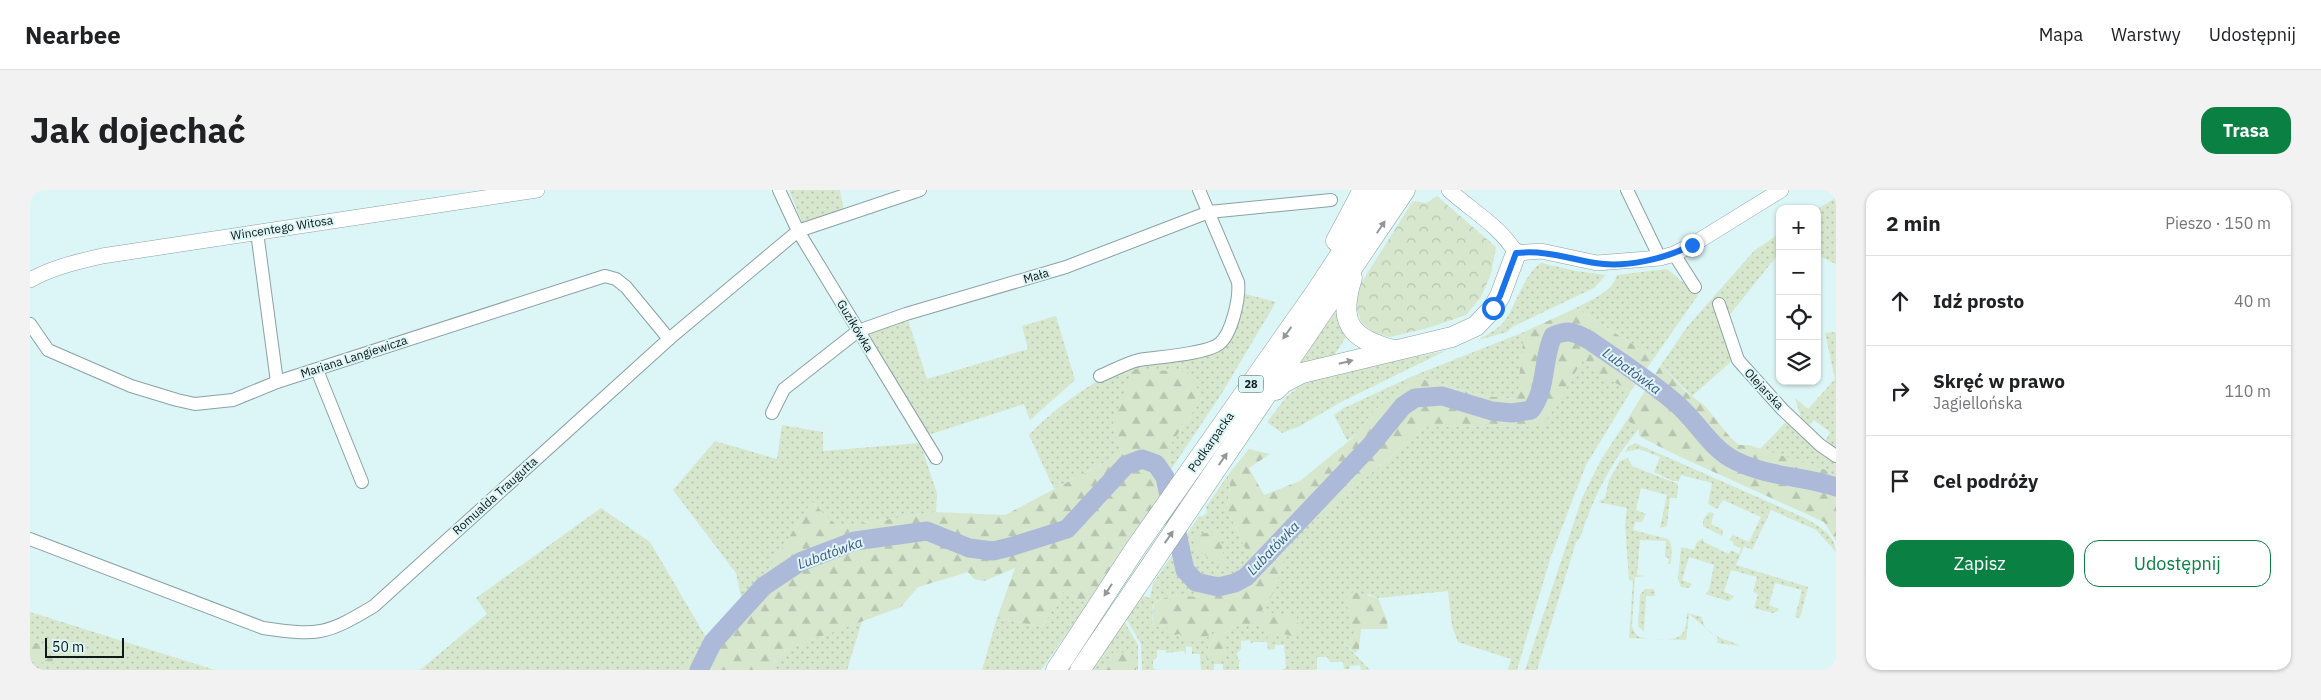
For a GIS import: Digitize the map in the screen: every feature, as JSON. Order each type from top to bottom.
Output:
[{"type":"main road","points":[[1315,293],[1327,258],[1363,190]]},
{"type":"main road","name":"Podkarpacka","points":[[1056,670],[1135,549],[1315,293],[1383,190]]},
{"type":"main road","name":"Podkarpacka","points":[[1080,670],[1405,190]]},
{"type":"main road","points":[[1259,408],[1283,383],[1302,373],[1452,337],[1476,326],[1486,318],[1500,296],[1516,253]]},
{"type":"main road","points":[[1356,263],[1345,299],[1349,322],[1354,332],[1362,338],[1393,350]]},
{"type":"street","name":"Wincentego Witosa","points":[[30,280],[44,272],[68,264],[102,256],[537,190]]},
{"type":"street","name":"Guzikówka","points":[[779,190],[798,231],[936,458]]},
{"type":"street","name":"Romualda Traugutta","points":[[30,539],[263,628],[301,634],[321,633],[341,626],[374,606],[669,339],[798,231],[920,190]]},
{"type":"street","points":[[1100,376],[1137,361],[1193,352],[1219,344],[1228,329],[1239,292],[1238,282],[1199,190]]},
{"type":"street","points":[[1450,190],[1508,239],[1516,253],[1541,251],[1597,264],[1667,256],[1781,190]]},
{"type":"street","points":[[1627,190],[1667,256],[1695,287]]},
{"type":"street","name":"Mała","points":[[772,412],[784,389],[858,331],[906,314],[1066,267],[1209,212],[1331,200]]},
{"type":"street","points":[[257,232],[277,382]]},
{"type":"street","name":"Mariana Langiewicza","points":[[30,324],[48,350],[131,386],[194,404],[232,400],[277,382],[606,276],[616,279],[626,287],[669,339]]},
{"type":"street","name":"Olejarska","points":[[1719,304],[1738,360],[1782,408],[1820,445],[1836,456]]},
{"type":"street","points":[[317,370],[362,482]]},
{"type":"green space","points":[[789,190],[840,190],[844,213],[812,222],[802,222]]},
{"type":"green space","points":[[1437,196],[1496,247],[1491,274],[1481,297],[1466,315],[1428,328],[1390,337],[1376,334],[1361,322],[1355,303],[1358,288],[1413,201],[1426,203]]},
{"type":"green space","points":[[1836,198],[1836,264],[1821,257],[1821,207]]},
{"type":"green space","points":[[1776,236],[1776,257],[1728,317],[1718,322],[1733,360],[1692,396],[1661,365],[1687,327],[1754,251]]},
{"type":"green space","points":[[1541,263],[1576,271],[1606,275],[1594,288],[1512,327],[1507,332],[1478,340],[1503,323],[1526,280]]},
{"type":"green space","points":[[1667,269],[1698,295],[1654,358],[1576,308],[1606,291],[1615,281],[1617,275]]},
{"type":"green space","points":[[1242,293],[1276,302],[1222,393],[1170,471],[1169,447],[1203,397],[1113,421],[1121,454],[1054,489],[1029,435],[1079,393],[1123,368],[1158,358],[1224,345]]},
{"type":"green space","points":[[1342,296],[1350,331],[1329,363],[1296,369]]},
{"type":"green space","points":[[1576,308],[1654,358],[1631,391],[1598,374],[1584,358],[1543,426],[1427,427],[1291,539],[1271,597],[1261,612],[1296,615],[1300,631],[1295,637],[1280,633],[1276,636],[1278,644],[1268,643],[1267,628],[1261,629],[1259,622],[1233,627],[1225,634],[1227,642],[1222,659],[1219,661],[1207,660],[1206,652],[1216,634],[1214,630],[1204,641],[1187,642],[1179,634],[1170,633],[1166,626],[1154,627],[1152,623],[1154,604],[1164,598],[1174,596],[1196,597],[1211,591],[1241,586],[1256,571],[1227,509],[1230,486],[1228,475],[1249,449],[1270,454],[1249,468],[1264,495],[1300,481],[1356,435],[1372,413],[1413,376],[1484,396],[1517,399],[1524,332]]},
{"type":"green space","points":[[1056,316],[1075,380],[1030,420],[1024,404],[928,435],[868,334],[908,320],[927,379],[1028,349],[1022,326]]},
{"type":"green space","points":[[1524,332],[1518,399],[1484,396],[1414,376],[1372,413],[1356,435],[1347,440],[1334,415],[1344,408],[1413,376]]},
{"type":"green space","points":[[1836,332],[1836,449],[1826,440],[1830,432],[1814,420],[1809,425],[1803,424],[1795,398],[1808,409],[1835,379],[1825,333]]},
{"type":"green space","points":[[1445,351],[1341,402],[1300,426],[1282,433],[1267,422],[1287,396],[1307,381]]},
{"type":"green space","points":[[1584,358],[1599,374],[1631,391],[1586,465],[1551,556],[1517,670],[1508,670],[1511,659],[1458,642],[1452,626],[1448,591],[1378,598],[1368,594],[1356,634],[1344,643],[1370,670],[1361,670],[1360,665],[1344,669],[1343,662],[1330,662],[1327,657],[1317,657],[1317,669],[1315,670],[1281,670],[1286,668],[1284,645],[1275,645],[1275,649],[1268,650],[1267,642],[1253,642],[1251,644],[1250,640],[1241,641],[1241,649],[1237,653],[1238,659],[1241,660],[1239,662],[1239,670],[1223,670],[1223,664],[1214,664],[1214,670],[1201,670],[1200,654],[1192,654],[1192,647],[1186,646],[1186,655],[1184,651],[1166,653],[1166,650],[1157,650],[1157,657],[1153,661],[1153,668],[1157,670],[1142,670],[1141,644],[1126,618],[1143,596],[1150,598],[1153,583],[1200,515],[1201,517],[1207,513],[1206,507],[1228,475],[1230,486],[1227,509],[1256,571],[1241,586],[1211,591],[1196,597],[1169,597],[1153,604],[1152,623],[1154,627],[1166,626],[1185,639],[1208,636],[1214,630],[1216,633],[1206,652],[1225,651],[1225,634],[1233,627],[1259,622],[1267,628],[1269,643],[1279,633],[1260,613],[1271,597],[1291,539],[1427,427],[1543,426]]},
{"type":"green space","points":[[1661,365],[1686,392],[1705,406],[1730,437],[1739,445],[1749,445],[1826,470],[1836,478],[1836,541],[1824,522],[1674,454],[1639,436],[1639,429],[1627,420]]},
{"type":"green space","points":[[1134,369],[1187,372],[1203,397],[1169,447],[1170,471],[1162,497],[1088,604],[1064,591],[1042,627],[997,618],[1015,568],[984,581],[974,579],[968,572],[918,587],[901,607],[787,649],[769,670],[686,670],[692,655],[761,580],[812,502],[838,527],[936,512],[1005,515],[1121,454],[1113,421]]},
{"type":"green space","points":[[1627,420],[1639,429],[1611,467],[1591,509],[1580,538],[1576,542],[1537,670],[1525,670],[1582,498],[1602,458]]},
{"type":"green space","points":[[1787,421],[1836,460],[1836,478],[1826,470],[1760,449]]},
{"type":"green space","points":[[782,425],[823,432],[823,451],[920,443],[937,493],[936,512],[837,527],[812,502],[761,580],[742,602],[736,573],[673,490],[715,441],[777,459]]},
{"type":"green space","points":[[1635,443],[1805,518],[1820,527],[1833,540],[1836,552],[1816,530],[1771,510],[1752,550],[1744,546],[1736,565],[1808,587],[1800,618],[1795,617],[1802,590],[1775,583],[1769,605],[1779,609],[1778,611],[1773,613],[1754,608],[1758,594],[1753,592],[1757,577],[1731,570],[1724,592],[1734,596],[1728,601],[1705,594],[1709,590],[1714,565],[1689,557],[1682,580],[1692,584],[1689,588],[1681,587],[1678,579],[1681,547],[1694,550],[1697,542],[1703,538],[1704,542],[1729,554],[1731,550],[1739,554],[1741,548],[1733,545],[1734,542],[1729,540],[1733,535],[1749,542],[1761,517],[1723,500],[1717,509],[1708,504],[1712,483],[1681,475],[1679,481],[1673,481],[1654,472],[1660,457],[1639,449],[1625,452],[1629,446]]},
{"type":"green space","points":[[1628,458],[1632,466],[1678,484],[1677,498],[1670,498],[1667,526],[1660,528],[1667,495],[1641,488],[1636,510],[1646,514],[1642,522],[1635,522],[1633,530],[1668,539],[1672,547],[1671,564],[1668,564],[1669,559],[1665,556],[1666,541],[1640,540],[1637,575],[1646,576],[1635,577],[1632,626],[1638,636],[1650,639],[1629,638],[1633,581],[1629,580],[1625,524],[1627,508],[1598,502],[1605,498],[1609,480],[1620,461]]},
{"type":"green space","points":[[601,508],[650,542],[707,639],[692,655],[686,670],[420,670],[487,614],[476,598]]},
{"type":"green space","points":[[1709,512],[1714,514],[1711,524],[1723,530],[1722,536],[1703,526],[1703,520]]},
{"type":"green space","points":[[1219,531],[1225,563],[1219,567],[1196,548],[1194,539],[1199,534]]},
{"type":"green space","points":[[1645,589],[1653,589],[1655,596],[1646,596],[1644,632],[1638,626],[1640,595]]},
{"type":"green space","points":[[1064,591],[1088,604],[1041,670],[982,670],[997,618],[1042,627]]},
{"type":"green space","points":[[1353,592],[1378,598],[1387,621],[1388,629],[1361,629],[1359,649],[1355,653],[1344,643],[1356,634],[1351,625],[1346,598]]},
{"type":"green space","points":[[30,612],[215,670],[30,670],[30,662],[54,662],[37,642],[30,642]]},
{"type":"green space","points":[[1687,613],[1702,617],[1706,628],[1689,614],[1686,640],[1665,639],[1677,638],[1682,634],[1686,625]]},
{"type":"green space","points":[[862,621],[847,670],[769,670],[787,649]]},
{"type":"green space","points":[[1124,621],[1138,645],[1138,670],[1136,670],[1129,659],[1116,649],[1101,670],[1091,670]]},
{"type":"green space","points":[[1713,634],[1740,646],[1717,643],[1718,638]]},
{"type":"green space","points":[[30,642],[43,645],[51,654],[54,663],[30,662]]},
{"type":"green space","points":[[1116,649],[1136,663],[1136,670],[1101,670]]},
{"type":"waterway","name":"Lubatówka","points":[[699,670],[713,642],[764,586],[800,562],[855,541],[927,531],[969,548],[993,551],[1010,547],[1067,529],[1126,465],[1142,459],[1156,464],[1165,477],[1185,570],[1196,582],[1218,587],[1235,583],[1246,577],[1371,445],[1403,406],[1415,398],[1442,396],[1492,411],[1512,413],[1531,410],[1540,393],[1547,354],[1553,336],[1567,332],[1575,333],[1589,340],[1668,397],[1727,456],[1760,470],[1836,487]]},
{"type":"route","points":[[1493,308],[1500,296],[1516,253],[1541,251],[1597,264],[1620,263],[1660,258],[1674,254],[1692,245]]}]
